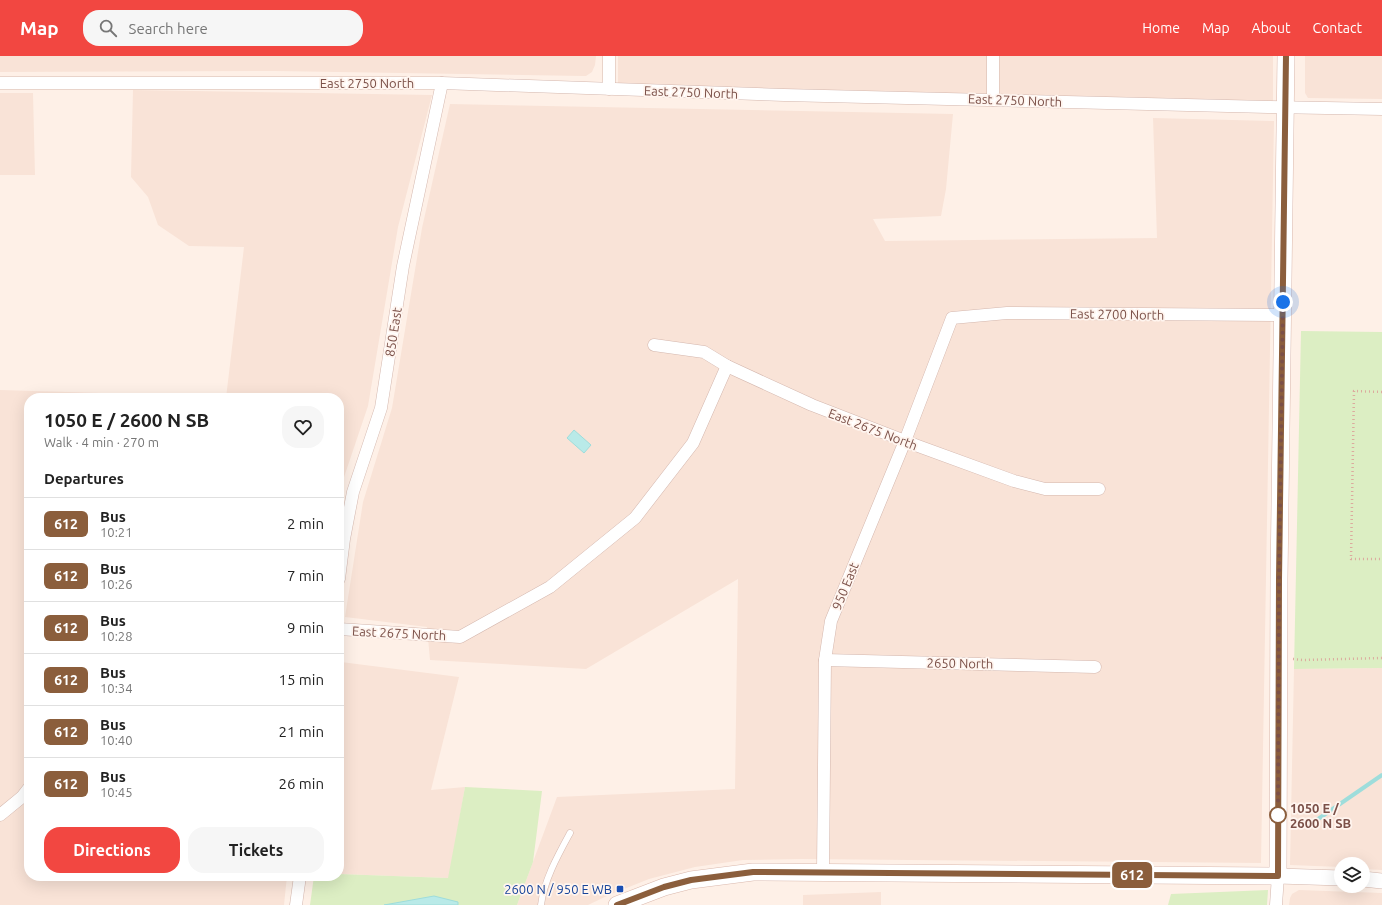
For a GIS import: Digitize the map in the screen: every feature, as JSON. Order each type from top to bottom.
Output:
[{"type":"main road","points":[[618,905],[664,887],[691,880],[753,872],[1278,876],[1278,752],[1286,56]]},
{"type":"street","points":[[608,89],[609,56]]},
{"type":"street","points":[[993,56],[993,100]]},
{"type":"street","name":"East 2750 North","points":[[0,83],[442,84],[1286,108],[1382,109]]},
{"type":"street","name":"850 East","points":[[344,539],[353,492],[381,408],[403,266],[442,84]]},
{"type":"street","name":"East 2700 North","points":[[952,318],[1007,313],[1283,315]]},
{"type":"street","name":"950 East","points":[[823,872],[825,660],[831,621],[905,441],[952,318]]},
{"type":"street","name":"East 2675 North","points":[[654,345],[704,352],[727,366],[812,404],[905,441],[1014,481],[1045,489],[1099,489]]},
{"type":"street","name":"East 2675 North","points":[[344,629],[460,637],[550,587],[635,518],[693,443],[727,366]]},
{"type":"street","name":"2650 North","points":[[825,660],[1095,667]]},
{"type":"street","points":[[0,815],[24,795]]},
{"type":"street","points":[[1276,905],[1278,876],[1334,878]]},
{"type":"street","points":[[1370,880],[1382,881]]},
{"type":"street","points":[[296,905],[299,881]]},
{"type":"lane","points":[[541,905],[542,894],[559,854],[570,833]]},
{"type":"path","points":[[1382,392],[1354,391],[1351,559],[1382,559]]},
{"type":"path","points":[[1279,658],[1303,660],[1382,658]]},
{"type":"shaded area","points":[[0,56],[596,56],[595,65],[592,72],[586,76],[583,76],[275,71],[0,72]]},
{"type":"shaded area","points":[[618,56],[1273,56],[1273,101],[618,86]]},
{"type":"shaded area","points":[[1305,56],[1382,56],[1382,99],[1308,98],[1305,93]]},
{"type":"shaded area","points":[[133,90],[432,95],[398,227],[368,406],[344,477],[344,393],[227,393],[244,247],[189,246],[158,225],[148,197],[131,177]]},
{"type":"shaded area","points":[[0,93],[33,93],[35,175],[0,175]]},
{"type":"shaded area","points":[[450,104],[953,114],[946,189],[941,216],[873,219],[885,241],[1157,238],[1153,118],[1274,121],[1261,863],[801,859],[743,860],[695,867],[649,879],[588,905],[517,905],[557,797],[735,789],[738,579],[586,669],[430,660],[427,627],[345,617],[363,502],[392,408],[422,228]]},
{"type":"shaded area","points":[[0,390],[102,393],[24,393],[24,881],[286,881],[284,905],[0,905]]},
{"type":"shaded area","points":[[344,662],[459,677],[431,790],[465,787],[449,878],[344,874]]},
{"type":"shaded area","points":[[1382,668],[1382,870],[1370,869],[1370,857],[1334,857],[1334,867],[1290,865],[1294,669]]},
{"type":"shaded area","points":[[1299,890],[1334,891],[1334,893],[1382,893],[1382,905],[1289,905],[1292,894]]},
{"type":"shaded area","points":[[881,892],[881,905],[803,905],[803,895]]},
{"type":"green space","points":[[1301,331],[1382,332],[1382,668],[1294,669]]},
{"type":"green space","points":[[465,787],[542,791],[533,862],[517,905],[310,905],[313,881],[344,881],[344,874],[448,878]]},
{"type":"green space","points":[[1268,890],[1267,905],[1168,905],[1171,894]]},
{"type":"water","points":[[574,430],[591,445],[584,453],[567,438]]},
{"type":"water","points":[[434,896],[458,902],[458,905],[384,905]]},
{"type":"waterway","points":[[1308,826],[1382,775]]},
{"type":"bus line","name":"612","points":[[617,905],[664,887],[691,880],[753,872],[1278,876],[1279,579],[1286,56]]},
{"type":"place","name":"1050 E / 2600 N SB","points":[[1278,815]]},
{"type":"place","name":"2600 N / 950 E WB","points":[[620,889]]},
{"type":"route","points":[[1278,815],[1279,579],[1283,302]]}]
